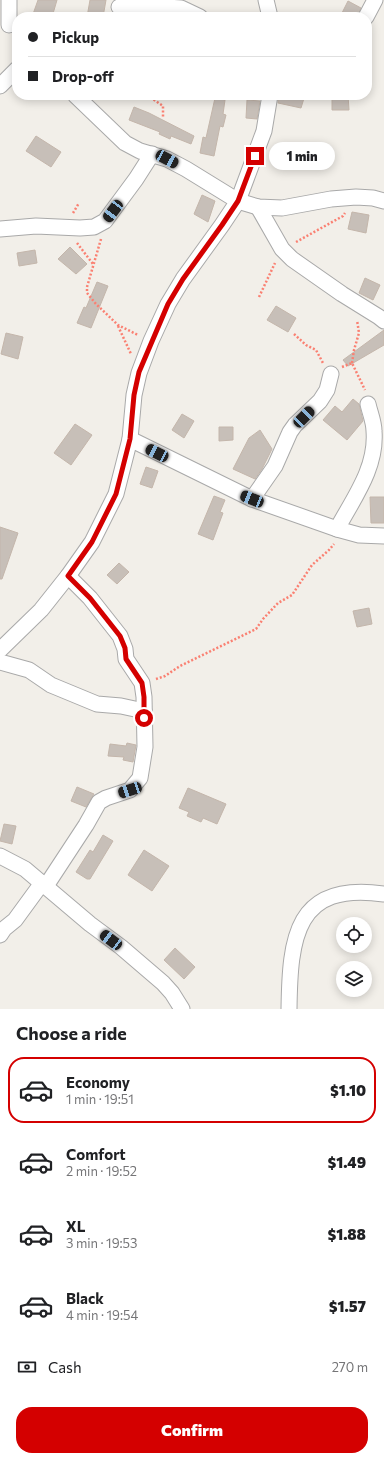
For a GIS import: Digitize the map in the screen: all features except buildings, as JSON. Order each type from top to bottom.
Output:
[{"type":"street","points":[[9,0],[9,25]]},
{"type":"street","points":[[266,0],[269,12]]},
{"type":"street","points":[[369,12],[375,0]]},
{"type":"street","points":[[118,8],[182,4],[193,12]]},
{"type":"street","points":[[0,86],[12,75]]},
{"type":"street","points":[[80,100],[125,143],[140,151],[167,159],[238,201],[258,207],[282,208],[331,199],[356,197],[373,198],[384,201]]},
{"type":"street","points":[[0,650],[41,610],[68,576],[92,542],[116,494],[130,439],[134,395],[139,372],[151,341],[168,304],[183,279],[238,201],[264,130],[269,100]]},
{"type":"street","points":[[0,229],[36,226],[80,228],[94,227],[105,221],[136,179],[152,154]]},
{"type":"street","points":[[258,207],[282,249],[292,259],[384,321]]},
{"type":"street","points":[[252,499],[275,466],[290,432],[295,425],[320,401],[327,390],[332,374]]},
{"type":"street","points":[[336,536],[363,482],[370,464],[379,430],[368,404]]},
{"type":"street","points":[[130,439],[252,499],[336,536],[384,536]]},
{"type":"street","points":[[370,464],[384,459]]},
{"type":"street","points":[[0,934],[15,920],[44,885],[86,825],[99,802],[106,798],[130,790],[140,778],[145,747],[142,683],[126,659],[125,648],[120,636],[90,598],[68,576]]},
{"type":"street","points":[[0,662],[29,670],[51,685],[97,704],[121,706],[144,711]]},
{"type":"street","points":[[0,856],[25,869],[163,983],[172,993],[182,1009]]},
{"type":"street","points":[[289,1009],[291,966],[295,942],[300,925],[310,910],[330,897],[351,892],[384,894]]},
{"type":"path","points":[[154,100],[163,106],[163,117]]},
{"type":"path","points":[[259,297],[282,249],[343,216]]},
{"type":"path","points":[[105,221],[86,293],[118,325],[151,341]]},
{"type":"path","points":[[352,363],[359,333],[357,320],[354,315]]},
{"type":"path","points":[[118,325],[139,372]]},
{"type":"path","points":[[142,683],[165,676],[180,666],[256,629],[278,603],[292,595],[312,565],[329,550],[336,536]]},
{"type":"route","points":[[144,718],[142,683],[126,659],[125,648],[120,636],[90,598],[68,576],[92,542],[116,494],[130,439],[134,395],[139,372],[151,341],[168,304],[183,279],[238,201],[255,156]]}]
